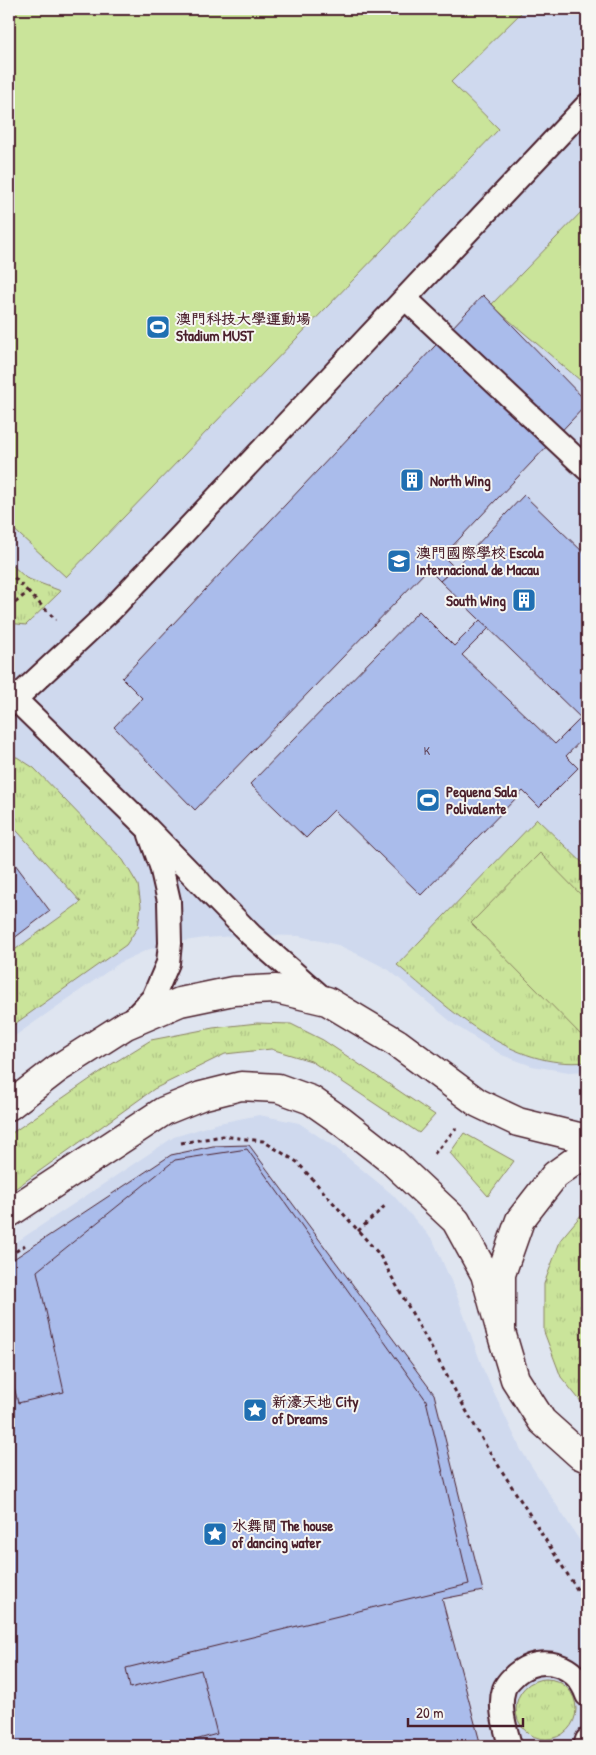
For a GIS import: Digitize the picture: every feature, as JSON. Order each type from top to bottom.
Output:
[{"type":"main road","points":[[9,1106],[57,1070],[126,1025],[180,1002],[233,991],[276,988],[326,1001],[396,1042],[478,1103],[518,1122],[587,1139]]},
{"type":"main road","points":[[9,1213],[164,1111],[202,1096],[241,1086],[278,1088],[312,1100],[392,1161],[456,1221],[485,1274],[515,1379],[542,1422],[585,1460]]},
{"type":"main road","points":[[501,1332],[501,1274],[520,1220],[555,1174],[587,1152]]},
{"type":"lane","points":[[326,1001],[251,935],[147,828],[10,698],[112,610],[587,105]]},
{"type":"lane","points":[[406,299],[587,469]]},
{"type":"lane","points":[[126,1025],[153,998],[168,963],[170,943],[169,901],[161,866],[147,828]]},
{"type":"lane","points":[[511,1742],[502,1704],[504,1689],[511,1678],[524,1668],[546,1662],[562,1666],[576,1675],[587,1695]]},
{"type":"lane","points":[[585,1746],[587,1740]]},
{"type":"path","points":[[9,572],[78,641]]},
{"type":"path","points":[[9,608],[28,592]]},
{"type":"path","points":[[180,1143],[223,1136],[263,1141],[297,1162],[379,1254],[486,1446],[587,1605]]},
{"type":"path","points":[[9,1256],[32,1241]]},
{"type":"shaded area","points":[[9,9],[587,9],[587,1071],[569,1072],[532,1066],[502,1055],[455,1025],[389,970],[338,945],[299,936],[251,935],[205,938],[170,943],[147,950],[121,962],[9,1040]]},
{"type":"shaded area","name":"新濠天地 City of Dreams","points":[[259,1115],[299,1123],[336,1148],[393,1195],[433,1240],[455,1290],[483,1369],[521,1450],[587,1552],[587,1746],[9,1746],[9,1247],[174,1137],[219,1123]]},
{"type":"green space","name":"澳門科技大學運動場 Stadium MUST","points":[[9,9],[525,9],[451,82],[499,129],[66,577],[9,525]]},
{"type":"green space","points":[[587,206],[587,386],[491,305]]},
{"type":"green space","points":[[9,562],[26,578],[61,591],[26,625],[9,623]]},
{"type":"green space","points":[[9,757],[17,757],[34,768],[123,860],[138,885],[141,906],[138,927],[126,945],[9,1028],[9,954],[81,902],[9,822]]},
{"type":"green space","points":[[537,819],[587,867],[587,1062],[559,1062],[533,1057],[508,1047],[461,1018],[397,965]]},
{"type":"green space","points":[[540,853],[587,901],[587,1041],[471,923]]},
{"type":"green space","points":[[257,1023],[291,1024],[323,1040],[435,1115],[419,1133],[311,1061],[271,1049],[225,1054],[154,1089],[9,1193],[9,1135],[112,1064],[151,1040],[213,1028]]},
{"type":"green space","points":[[464,1133],[514,1161],[488,1196],[450,1153]]},
{"type":"green space","points":[[587,1208],[587,1409],[561,1377],[544,1332],[544,1284],[561,1239]]},
{"type":"green space","points":[[540,1679],[552,1679],[563,1684],[571,1692],[576,1703],[574,1721],[563,1734],[552,1739],[540,1739],[529,1734],[521,1726],[516,1715],[516,1703],[521,1692],[529,1684]]},
{"type":"building","name":"North Wing","points":[[483,295],[587,404],[443,556],[455,568],[440,581],[428,569],[195,810],[114,727],[142,698],[122,678]]},
{"type":"building","name":"South Wing","points":[[524,495],[587,556],[587,724],[440,581],[455,568]]},
{"type":"building","points":[[419,611],[454,646],[480,620],[489,628],[462,655],[555,744],[581,718],[587,724],[587,734],[566,756],[578,768],[539,807],[523,791],[421,895],[334,810],[306,838],[250,784]]},
{"type":"building","points":[[9,856],[50,911],[9,942]]},
{"type":"building","name":"新濠天地 City of Dreams","points":[[249,1145],[434,1394],[483,1591],[442,1599],[481,1746],[9,1746],[9,1262],[171,1155],[213,1146]]},
{"type":"building","name":"新濠天地 City of Dreams","points":[[247,1149],[426,1400],[469,1584],[126,1668],[130,1688],[201,1670],[217,1734],[173,1746],[9,1746],[9,1366],[18,1403],[64,1392],[37,1271],[175,1160]]},
{"type":"place","name":"澳門科技大學運動場 Stadium MUST","points":[[158,327]]},
{"type":"place","name":"North Wing","points":[[412,480]]},
{"type":"place","name":"澳門國際學校 Escola Internacional de Macau","points":[[399,561]]},
{"type":"place","name":"South Wing","points":[[524,600]]},
{"type":"place","name":"Pequena Sala Polivalente","points":[[428,800]]},
{"type":"place","name":"新濠天地 City of Dreams","points":[[255,1410]]},
{"type":"place","name":"水舞間 The house of dancing water","points":[[215,1534]]}]
